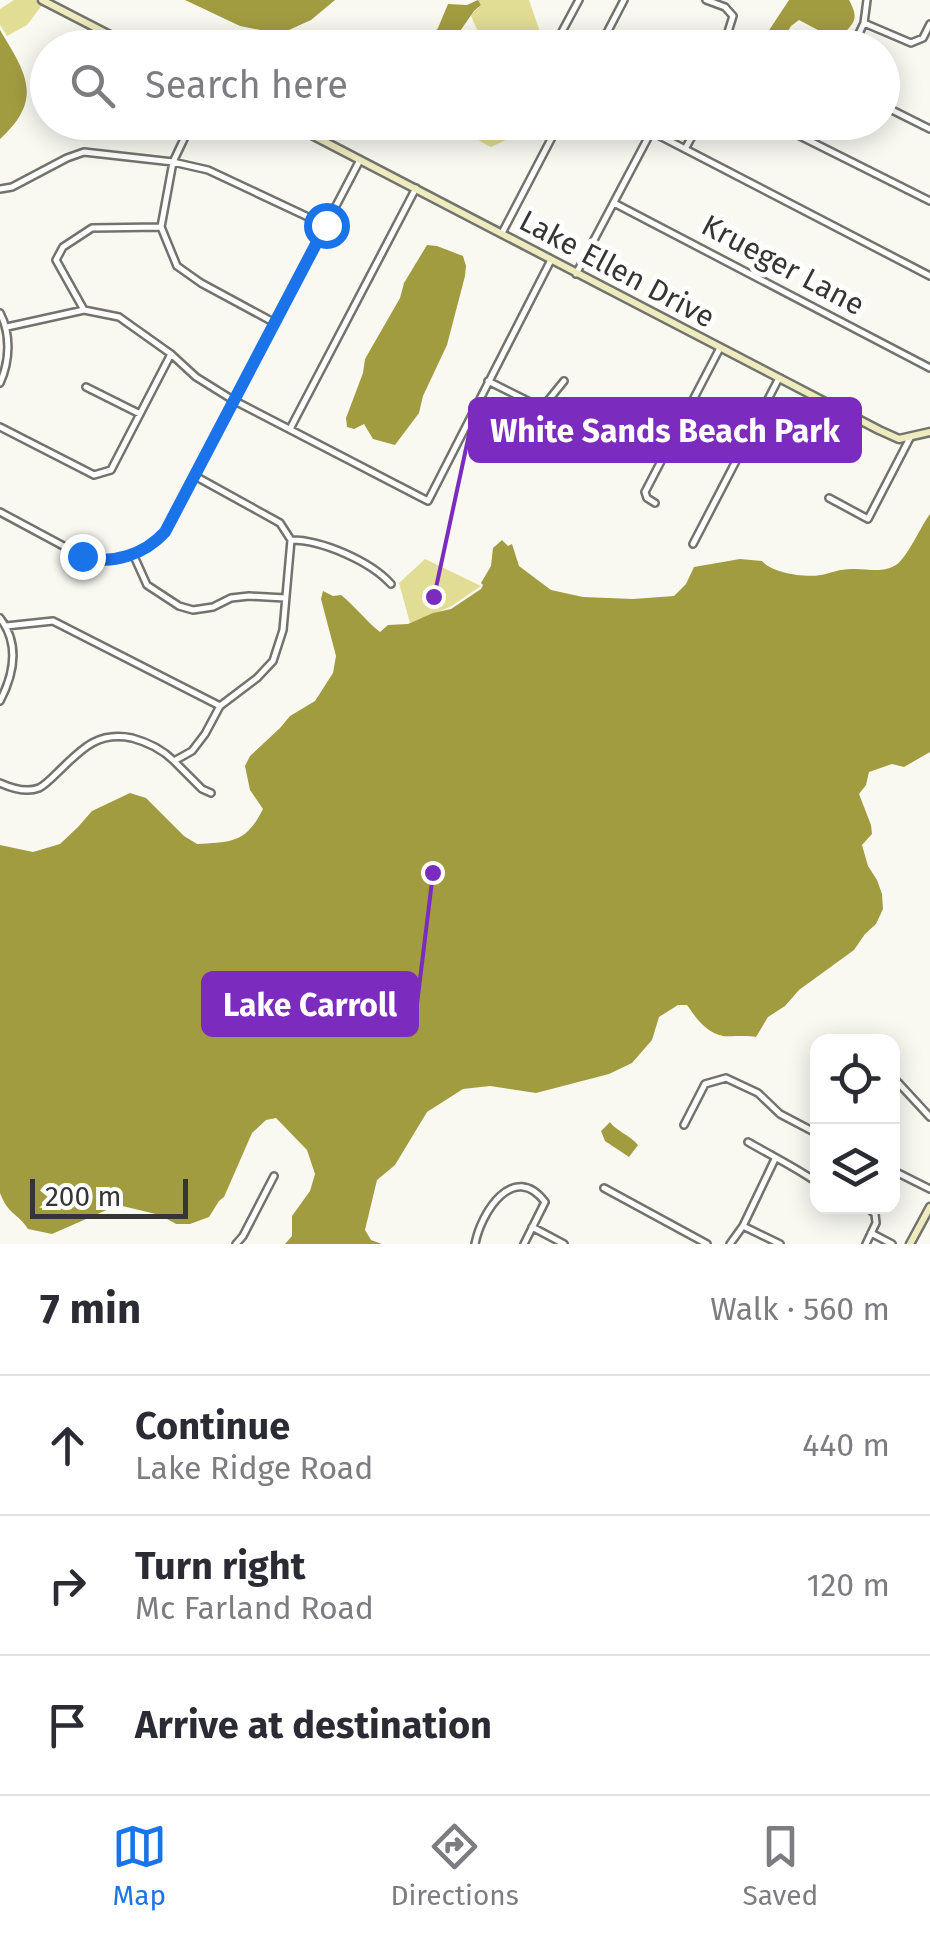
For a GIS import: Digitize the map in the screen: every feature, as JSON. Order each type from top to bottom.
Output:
[{"type":"street","points":[[42,0],[100,30]]},
{"type":"street","points":[[563,30],[579,0]]},
{"type":"street","points":[[608,30],[624,0]]},
{"type":"street","points":[[706,0],[724,7],[733,16],[729,30]]},
{"type":"street","points":[[861,30],[868,0]]},
{"type":"street","points":[[864,24],[879,30]]},
{"type":"street","points":[[900,39],[911,43],[923,38],[930,24]]},
{"type":"street","points":[[900,114],[930,129]]},
{"type":"street","points":[[183,140],[172,162],[161,226],[177,266],[275,322]]},
{"type":"street","name":"Lake Ellen Drive","points":[[322,140],[890,436],[910,438]]},
{"type":"street","points":[[502,234],[551,140]]},
{"type":"street","points":[[576,274],[647,140]]},
{"type":"street","points":[[667,140],[930,276]]},
{"type":"street","points":[[686,149],[691,140]]},
{"type":"street","points":[[808,140],[930,201]]},
{"type":"street","points":[[0,189],[12,187],[84,152],[208,170],[326,225]]},
{"type":"street","points":[[0,527],[3,514],[96,560],[113,560],[153,546],[165,532],[360,160]]},
{"type":"street","points":[[290,429],[416,188]]},
{"type":"street","name":"Krueger Lane","points":[[614,203],[930,368]]},
{"type":"street","points":[[84,310],[56,260],[63,247],[92,228],[161,226]]},
{"type":"street","points":[[8,327],[84,310],[120,317],[196,377],[233,400],[428,501],[551,260]]},
{"type":"street","points":[[0,313],[8,327],[7,368],[0,383]]},
{"type":"street","points":[[655,503],[646,498],[645,492],[720,348]]},
{"type":"street","points":[[0,427],[94,475],[110,470],[171,354]]},
{"type":"street","points":[[694,544],[779,378]]},
{"type":"street","points":[[488,381],[542,408],[564,381]]},
{"type":"street","points":[[86,386],[140,414]]},
{"type":"street","points":[[829,498],[868,519],[910,438],[930,432]]},
{"type":"street","points":[[174,761],[192,751],[220,706],[273,661],[282,630],[291,540],[280,523],[194,476]]},
{"type":"street","points":[[291,540],[327,545],[383,575],[392,584]]},
{"type":"street","points":[[133,554],[146,585],[179,606],[193,610],[213,607],[231,598],[286,598]]},
{"type":"street","points":[[0,618],[14,656],[10,680],[0,701]]},
{"type":"street","points":[[6,626],[52,621],[220,706]]},
{"type":"street","points":[[0,783],[22,790],[38,788],[85,746],[99,738],[122,736],[144,741],[169,756],[212,793]]},
{"type":"street","points":[[684,1125],[706,1084],[726,1078],[758,1093],[780,1114],[810,1130]]},
{"type":"street","points":[[900,1085],[930,1117]]},
{"type":"street","points":[[748,1142],[810,1177]]},
{"type":"street","points":[[730,1244],[775,1158]]},
{"type":"street","points":[[900,1174],[930,1189]]},
{"type":"street","points":[[236,1244],[274,1176]]},
{"type":"street","points":[[475,1244],[479,1225],[496,1200],[504,1192],[522,1186],[536,1190],[545,1202],[524,1244]]},
{"type":"street","points":[[604,1188],[707,1244]]},
{"type":"street","points":[[910,1244],[930,1207]]},
{"type":"street","points":[[866,1244],[876,1214]]},
{"type":"street","points":[[742,1226],[780,1244]]},
{"type":"street","points":[[532,1227],[564,1244]]},
{"type":"street","points":[[871,1233],[892,1244]]},
{"type":"shaded area","points":[[14,0],[43,4],[27,25],[7,36],[0,25],[0,9]]},
{"type":"shaded area","points":[[185,0],[335,0],[311,20],[289,30],[240,26]]},
{"type":"shaded area","points":[[478,0],[529,0],[539,30],[478,30],[471,15],[481,5]]},
{"type":"shaded area","points":[[478,0],[481,5],[461,30],[436,30],[448,4],[467,5]]},
{"type":"shaded area","points":[[789,0],[849,0],[854,12],[854,21],[847,30],[818,30],[799,20],[789,30],[769,30]]},
{"type":"shaded area","points":[[0,30],[23,72],[26,98],[14,124],[0,139]]},
{"type":"shaded area","points":[[480,140],[506,140],[491,147]]},
{"type":"shaded area","points":[[427,245],[463,256],[465,276],[447,345],[419,413],[395,445],[373,439],[364,424],[354,429],[347,427],[346,418],[365,359]]},
{"type":"shaded area","points":[[930,514],[930,752],[904,767],[892,764],[869,772],[859,794],[872,834],[862,845],[882,894],[883,909],[854,950],[768,1017],[756,1037],[717,1034],[702,1024],[687,1005],[678,1005],[659,1017],[652,1040],[632,1063],[609,1074],[536,1093],[490,1086],[463,1089],[427,1112],[395,1165],[377,1180],[365,1230],[371,1240],[382,1244],[285,1244],[292,1236],[292,1216],[310,1191],[315,1174],[307,1150],[276,1118],[266,1120],[252,1133],[224,1197],[209,1217],[190,1224],[176,1224],[160,1215],[118,1205],[52,1234],[28,1229],[7,1206],[0,1193],[0,845],[33,852],[60,844],[92,811],[130,793],[146,798],[197,844],[229,841],[244,834],[263,809],[250,790],[245,766],[250,756],[290,716],[315,701],[333,673],[336,656],[321,599],[323,591],[341,595],[380,632],[388,625],[408,624],[451,609],[481,589],[491,566],[493,548],[502,540],[508,546],[512,544],[519,566],[551,590],[583,597],[674,596],[686,584],[694,567],[740,559],[762,561],[781,571],[806,576],[847,569],[885,569],[900,561]]},
{"type":"shaded area","points":[[425,559],[481,586],[450,607],[410,623],[399,583]]},
{"type":"shaded area","points":[[610,1122],[638,1145],[629,1157],[605,1141],[601,1131]]},
{"type":"place","name":"White Sands Beach Park","points":[[434,597]]},
{"type":"place","name":"Lake Carroll","points":[[433,873]]},
{"type":"route","points":[[82,556],[113,560],[153,546],[165,532],[326,225]]}]
